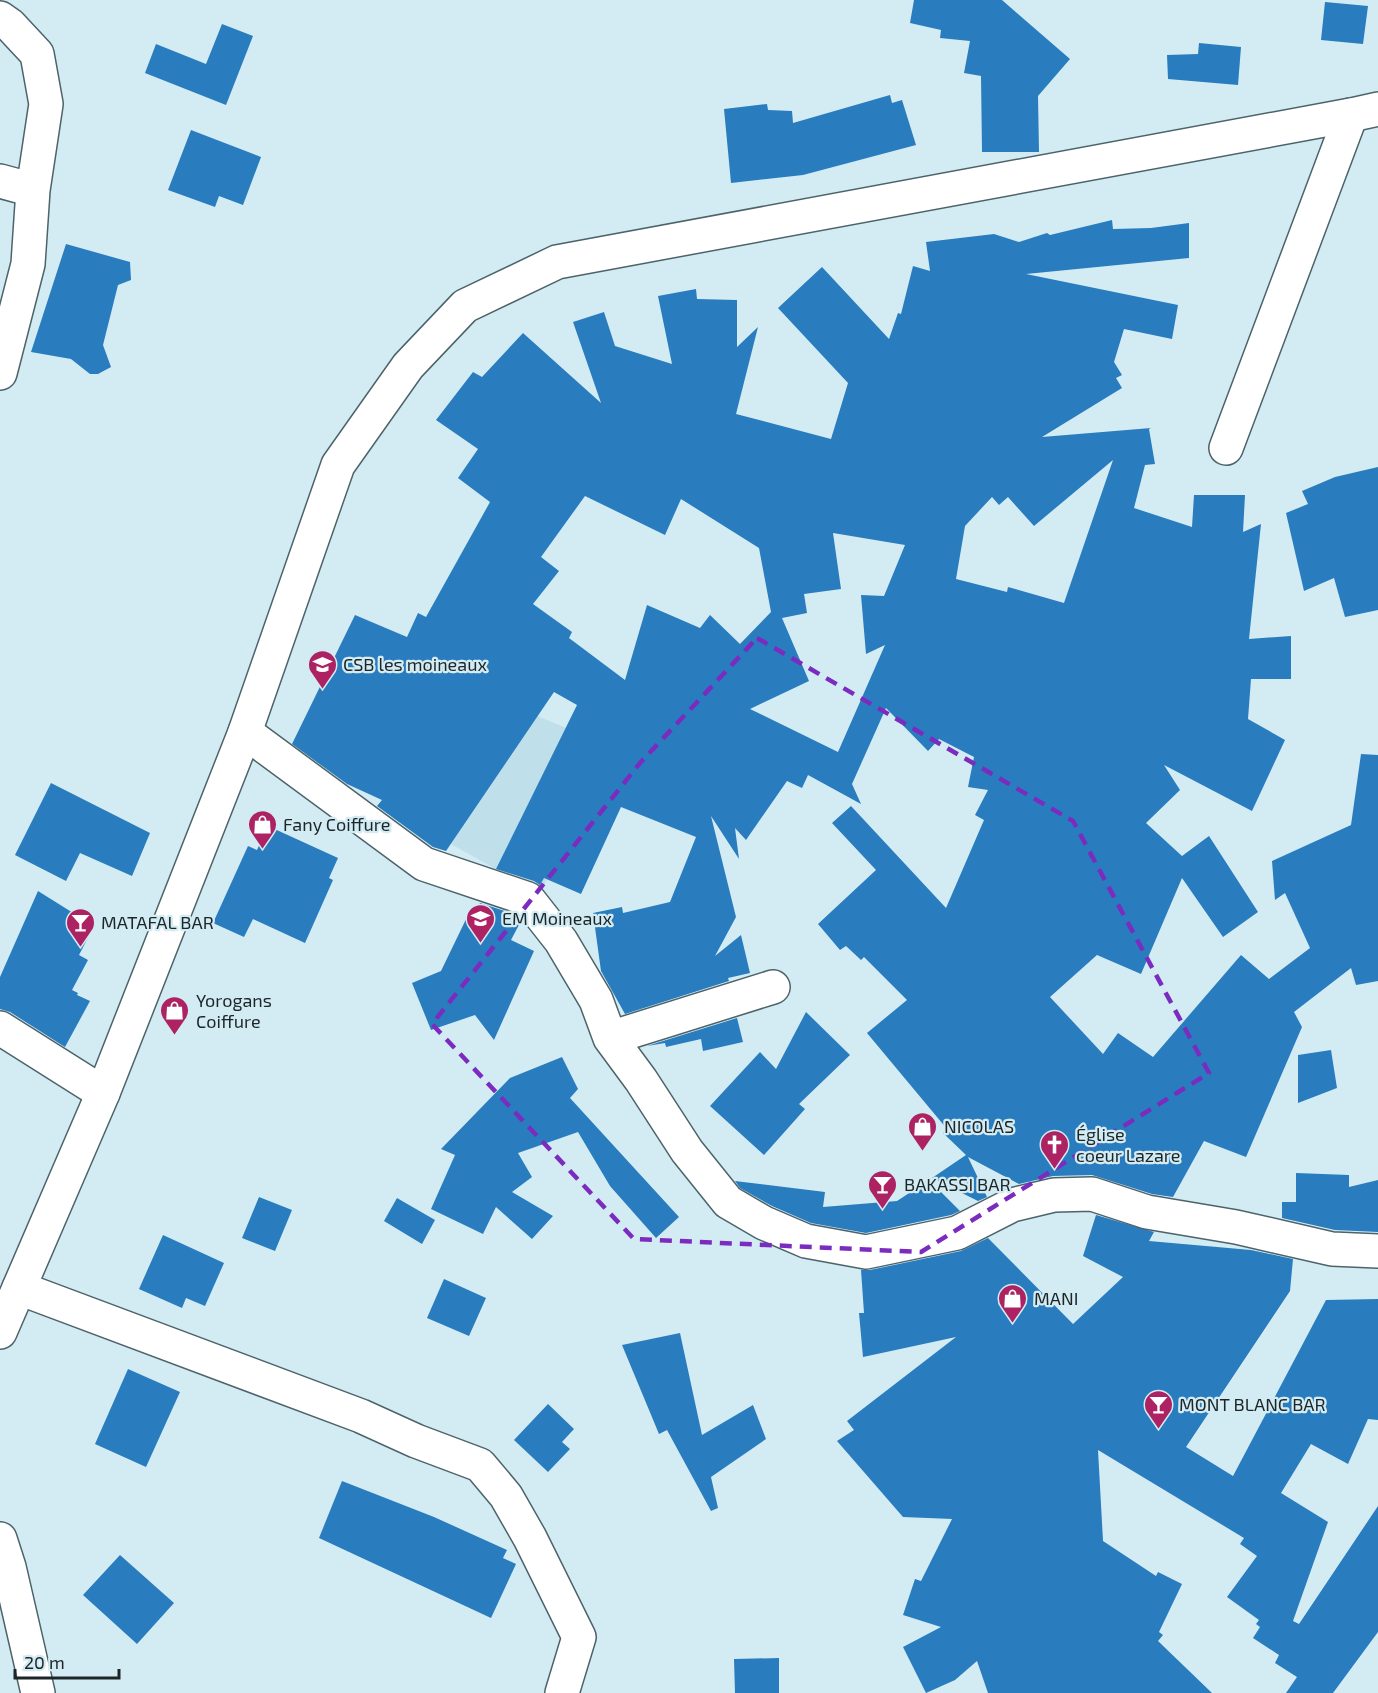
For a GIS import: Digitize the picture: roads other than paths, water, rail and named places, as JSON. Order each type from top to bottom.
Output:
[{"type":"street","points":[[0,18],[37,54],[46,104],[33,190],[28,264],[0,373]]},
{"type":"street","points":[[1226,448],[1365,112]]},
{"type":"street","points":[[0,1332],[103,1093],[245,732],[338,465],[408,366],[465,306],[557,262],[1365,112]]},
{"type":"street","points":[[0,181],[33,190]]},
{"type":"street","points":[[245,732],[424,864],[528,899],[561,941],[596,1000],[610,1038],[641,1080],[687,1151],[728,1202],[764,1222],[806,1241],[866,1252],[957,1233],[1012,1205],[1054,1195],[1092,1194],[1147,1212],[1236,1227],[1332,1249],[1378,1251]]},
{"type":"street","points":[[610,1038],[773,987]]},
{"type":"street","points":[[0,1028],[103,1093]]},
{"type":"street","points":[[19,1288],[361,1416],[416,1441],[480,1465],[506,1496],[530,1538],[579,1637],[562,1693]]},
{"type":"street","points":[[0,1539],[9,1567],[38,1693]]},
{"type":"place","name":"CSB les moineaux","points":[[322,690]]},
{"type":"place","name":"Fany Coiffure","points":[[262,850]]},
{"type":"place","name":"EM Moineaux","points":[[481,944]]},
{"type":"place","name":"MATAFAL BAR","points":[[80,948]]},
{"type":"place","name":"Yorogans Coiffure","points":[[175,1036]]},
{"type":"place","name":"NICOLAS","points":[[923,1152]]},
{"type":"place","name":"Église coeur Lazare","points":[[1055,1170]]},
{"type":"place","name":"BAKASSI BAR","points":[[883,1210]]},
{"type":"place","name":"MANI","points":[[1013,1324]]},
{"type":"place","name":"MONT BLANC BAR","points":[[1158,1430]]}]
